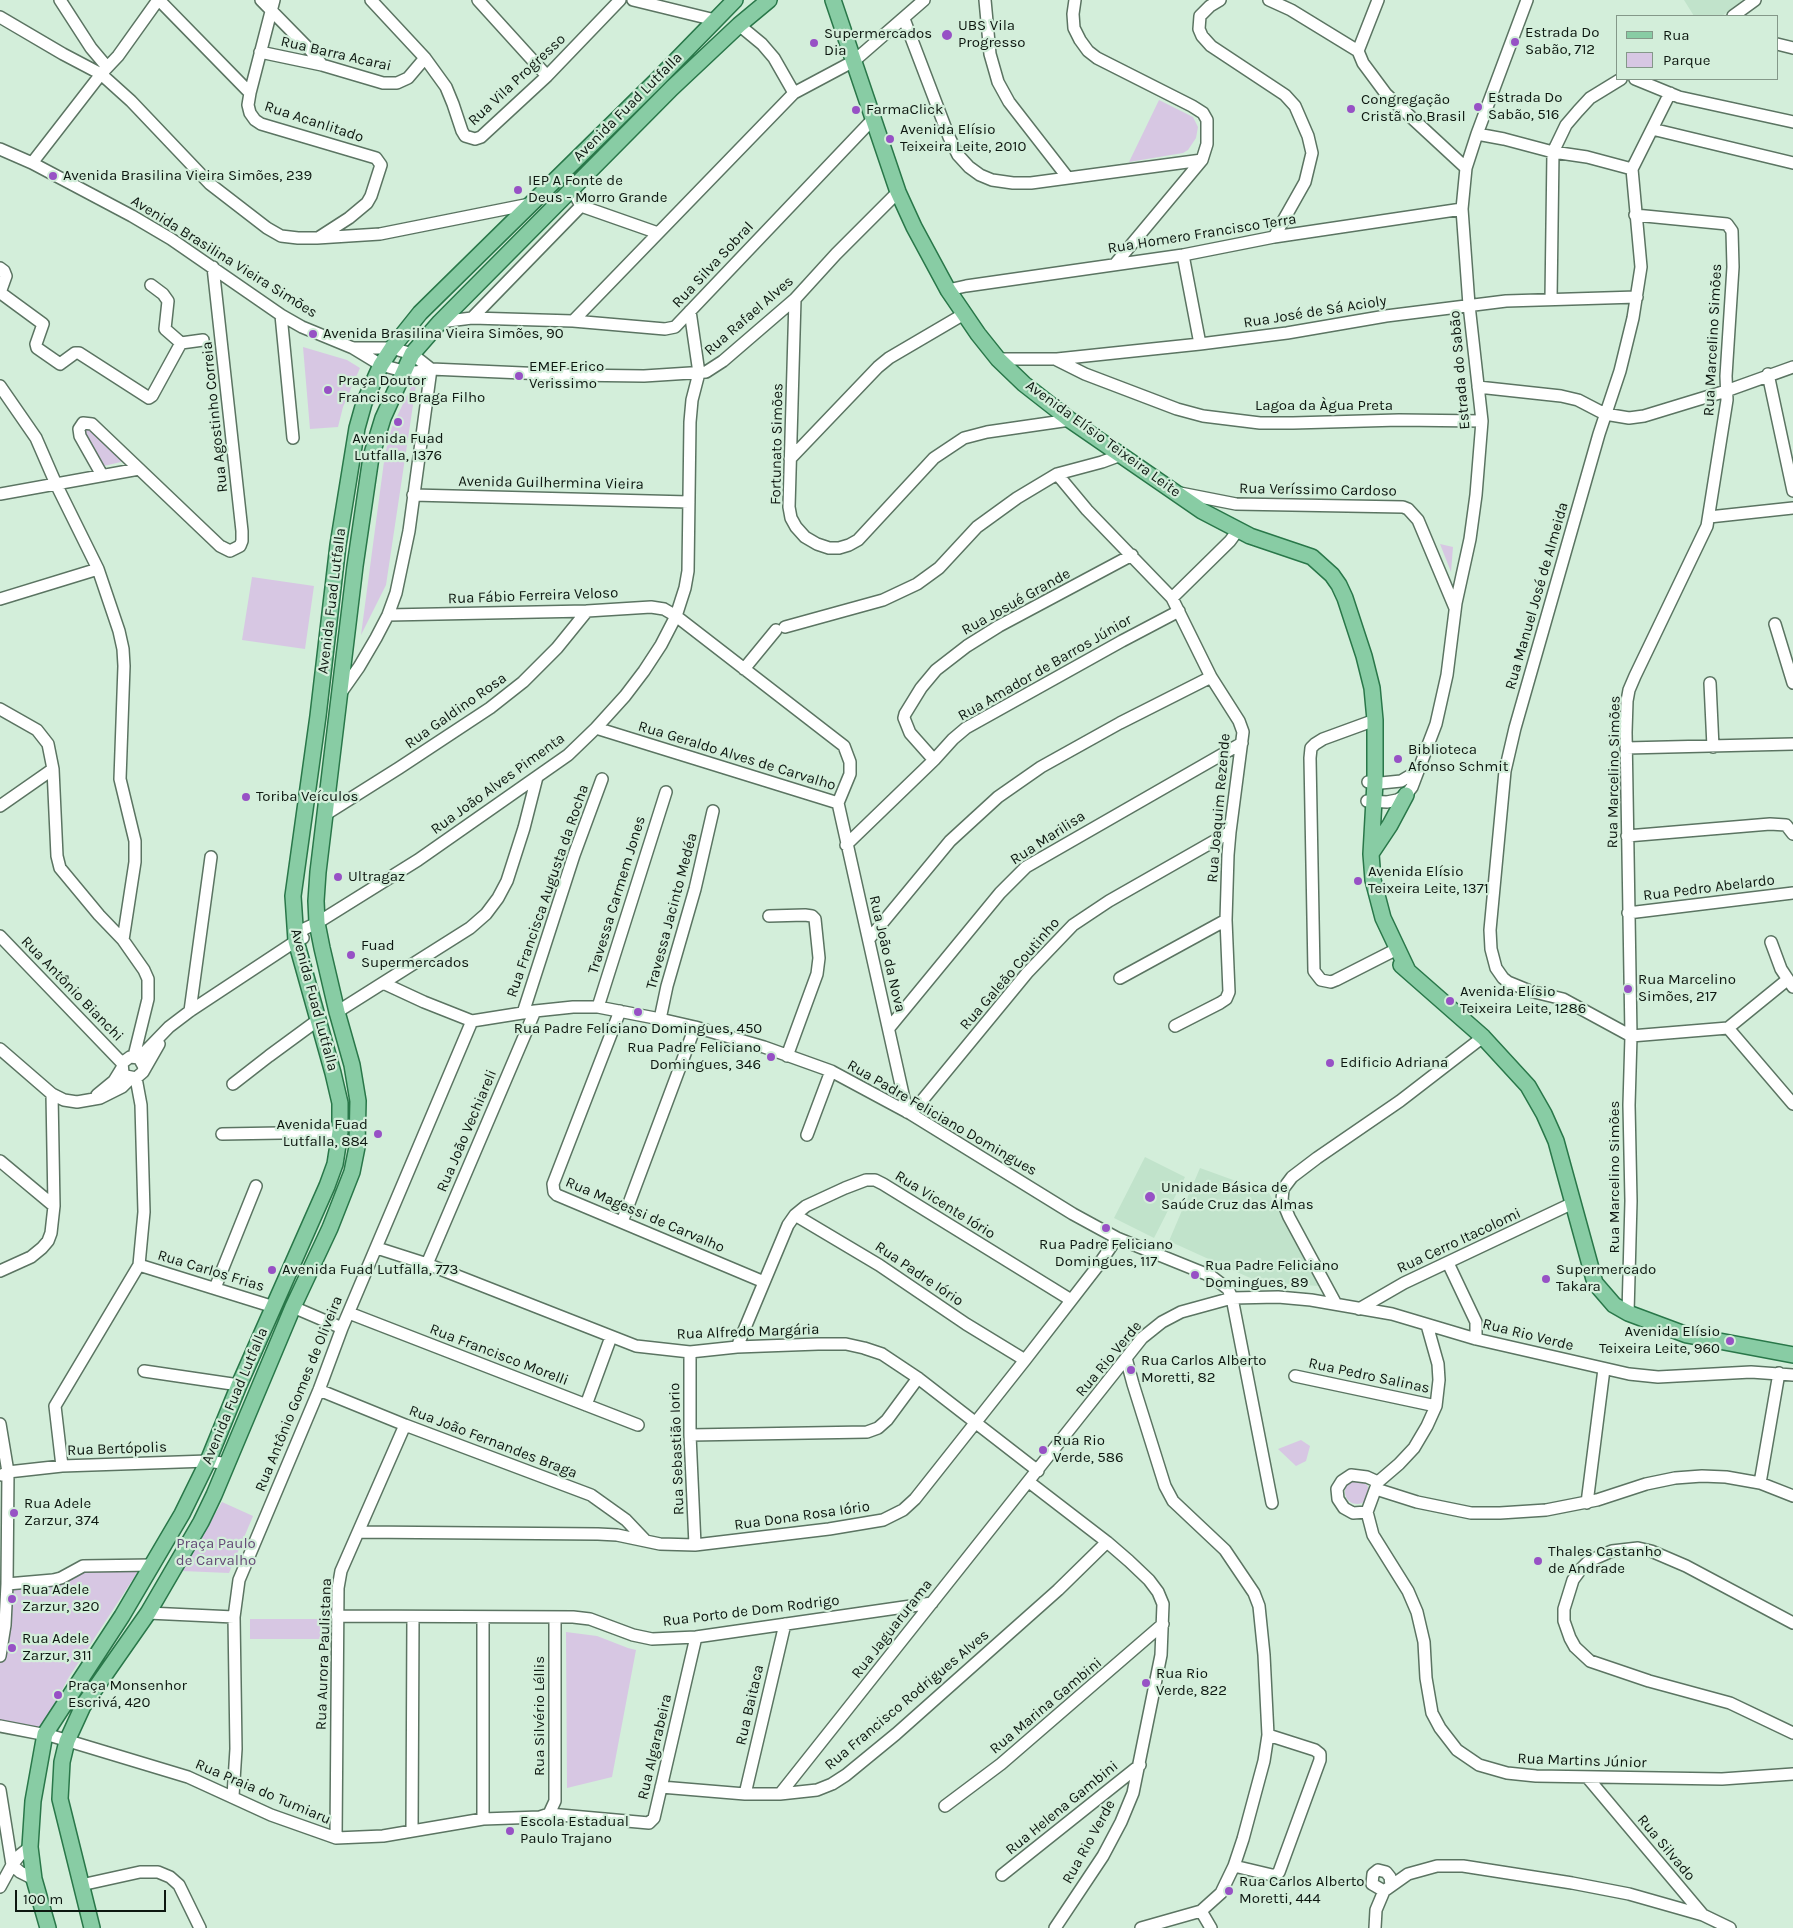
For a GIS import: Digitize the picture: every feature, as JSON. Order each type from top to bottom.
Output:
[{"type":"main road","name":"Avenida Fuad Lutfalla","points":[[48,1928],[34,1879],[30,1847],[33,1801],[45,1734],[154,1565],[182,1514],[208,1461],[335,1164],[340,1132],[340,1103],[296,941],[293,913],[295,881],[318,716],[338,545],[364,403],[381,365],[392,348],[420,314],[734,0]]},
{"type":"main road","name":"Avenida Fuad Lutfalla","points":[[92,1928],[60,1799],[62,1762],[67,1741],[83,1706],[148,1613],[201,1522],[228,1464],[293,1307],[330,1228],[349,1180],[357,1147],[358,1101],[352,1065],[337,1012],[318,923],[316,901],[355,566],[371,457],[384,414],[412,354],[440,322],[687,74],[739,25],[769,0]]},
{"type":"main road","name":"Avenida Elísio Teixeira Leite","points":[[833,0],[898,192],[914,227],[948,290],[998,360],[1024,384],[1070,420],[1202,510],[1238,530],[1277,546],[1312,556],[1332,575],[1345,598],[1364,656],[1372,688],[1371,782],[1364,859],[1365,877],[1375,924],[1392,951],[1408,971],[1483,1037],[1528,1086],[1544,1114],[1556,1141],[1595,1283],[1614,1304],[1628,1313],[1687,1335],[1793,1355]]},
{"type":"main road","points":[[678,58],[680,68],[687,74]]},
{"type":"main road","points":[[1371,854],[1406,795]]},
{"type":"main road","name":"Avenida Elísio Teixeira Leite","points":[[1370,801],[1373,880],[1377,903],[1392,951]]},
{"type":"street","points":[[60,0],[104,70],[131,102],[210,184],[267,228],[281,236],[317,238],[380,234],[530,204]]},
{"type":"street","points":[[32,162],[104,70],[118,56],[158,0],[250,93]]},
{"type":"street","points":[[260,0],[311,51],[322,65]]},
{"type":"street","name":"Rua Acanlitado","points":[[274,0],[250,93],[248,105],[250,113],[261,124],[376,158],[380,162],[381,168],[367,203],[349,218],[317,238]]},
{"type":"street","name":"Rua Vila Progresso","points":[[371,0],[425,58],[446,87],[454,104],[462,131],[469,138],[481,138],[547,76],[620,0]]},
{"type":"street","points":[[478,0],[547,76]]},
{"type":"street","points":[[633,0],[715,20]]},
{"type":"street","points":[[573,321],[794,93],[854,61],[924,0]]},
{"type":"street","points":[[985,0],[990,54],[998,82],[1009,102],[1068,178]]},
{"type":"street","points":[[1074,0],[1074,28],[1088,51],[1097,58],[1192,106],[1203,114],[1207,120],[1207,144],[1202,160],[1116,263]]},
{"type":"street","points":[[1220,0],[1210,6],[1200,16],[1199,28],[1202,36],[1211,46],[1285,95],[1295,106],[1312,152],[1311,163],[1305,182],[1274,237]]},
{"type":"street","points":[[1269,0],[1291,10],[1358,50],[1363,63],[1386,94],[1466,168]]},
{"type":"street","points":[[1358,50],[1378,0]]},
{"type":"street","name":"Estrada do Sabão","points":[[1406,795],[1412,787],[1436,724],[1447,676],[1455,608],[1470,539],[1476,496],[1482,421],[1469,305],[1462,209],[1466,168],[1527,0]]},
{"type":"street","points":[[1735,15],[1755,0]]},
{"type":"street","points":[[0,17],[54,49],[104,70]]},
{"type":"street","points":[[904,19],[949,137],[958,155],[980,175],[992,180],[1013,183],[1068,178],[1202,160]]},
{"type":"street","points":[[739,25],[762,44],[774,58],[794,93]]},
{"type":"street","points":[[1778,44],[1793,48]]},
{"type":"street","name":"Rua Barra Acarai","points":[[260,52],[322,65],[383,83],[397,83],[408,78],[425,58]]},
{"type":"street","points":[[1551,299],[1554,152],[1566,125],[1578,111],[1590,98],[1619,80]]},
{"type":"street","points":[[1638,80],[1670,93],[1793,122]]},
{"type":"street","points":[[1477,134],[1554,152],[1587,157],[1632,169],[1670,93]]},
{"type":"street","name":"Rua Silva Sobral","points":[[440,322],[472,318],[573,321],[670,329],[675,327],[874,118]]},
{"type":"street","points":[[1652,129],[1793,163]]},
{"type":"street","name":"Avenida Brasilina Vieira Simões","points":[[0,149],[32,162],[132,216],[213,267],[281,315],[302,327],[353,348],[381,365],[403,372],[431,369]]},
{"type":"street","name":"Rua Manuel José de Almeida","points":[[1631,1036],[1564,998],[1530,991],[1508,982],[1496,968],[1491,949],[1490,930],[1505,771],[1515,728],[1605,414],[1620,371],[1637,297],[1641,267],[1632,169]]},
{"type":"street","points":[[572,188],[580,206],[658,233]]},
{"type":"street","name":"Rua Rafael Alves","points":[[431,369],[644,376],[706,372],[723,361],[795,299],[836,254],[898,192]]},
{"type":"street","points":[[472,318],[580,206]]},
{"type":"street","name":"Rua Homero Francisco Terra","points":[[948,290],[1116,263],[1183,255],[1274,237],[1462,209]]},
{"type":"street","name":"Rua Marcelino Simões","points":[[1628,1313],[1630,1300],[1631,1201],[1629,1105],[1631,1036],[1626,748],[1629,690],[1698,548],[1709,517],[1727,400],[1733,267],[1730,226],[1719,222],[1635,215]]},
{"type":"street","points":[[1183,255],[1200,344]]},
{"type":"street","name":"Rua Agostinho Correia","points":[[138,470],[225,550],[230,551],[240,546],[242,530],[213,267]]},
{"type":"street","points":[[0,268],[6,273],[1,290],[2,294],[42,322],[43,327],[36,346],[58,363],[62,364],[74,353],[79,353],[149,398],[152,396],[181,343]]},
{"type":"street","points":[[151,285],[163,294],[168,301],[165,329],[181,343],[203,340]]},
{"type":"street","name":"Rua José de Sá Acioly","points":[[998,360],[1057,360],[1200,344],[1506,301],[1637,297]]},
{"type":"street","name":"Fortunato Simões","points":[[795,299],[789,507],[791,518],[805,537],[829,548],[849,545],[858,540],[934,458],[956,442],[987,432],[1070,420]]},
{"type":"street","points":[[690,312],[699,373]]},
{"type":"street","points":[[790,459],[884,363],[964,314]]},
{"type":"street","points":[[281,315],[292,438]]},
{"type":"street","name":"Avenida Brasilina Vieira Simões","points":[[353,348],[392,348],[412,354],[431,369]]},
{"type":"street","name":"Lagoa da Àgua Preta","points":[[1057,360],[1085,374],[1177,409],[1203,416],[1277,423],[1399,420],[1482,421]]},
{"type":"street","points":[[1478,387],[1561,396],[1578,400],[1605,414],[1629,418],[1644,416],[1726,391],[1768,374],[1793,367]]},
{"type":"street","name":"Avenida Fuad Lutfalla","points":[[340,694],[359,667],[388,615],[402,569],[431,369]]},
{"type":"street","name":"Rua João Alves Pimenta","points":[[137,1057],[176,1021],[190,1011],[309,934],[318,923],[418,860],[568,755],[596,728],[644,670],[661,645],[676,616],[685,588],[688,571],[690,422],[692,400],[699,373]]},
{"type":"street","points":[[1768,374],[1788,441],[1793,492]]},
{"type":"street","points":[[0,386],[36,438],[98,570],[123,649],[120,779],[135,841],[135,862],[123,940]]},
{"type":"street","points":[[102,475],[80,436],[79,429],[83,423],[92,424],[138,470]]},
{"type":"street","points":[[744,669],[781,628],[882,600],[917,584],[939,568],[964,539],[987,519],[1017,498],[1057,474],[1121,455]]},
{"type":"street","points":[[0,494],[138,470]]},
{"type":"street","name":"Rua Joaquim Rezende","points":[[1057,474],[1087,510],[1172,598],[1212,677],[1239,721],[1243,732],[1230,832],[1226,920],[1230,982],[1228,995],[1220,1004],[1175,1026]]},
{"type":"street","name":"Rua Veríssimo Cardoso","points":[[1177,492],[1236,504],[1403,507],[1408,509],[1418,520],[1455,608]]},
{"type":"street","name":"Avenida Guilhermina Vieira","points":[[413,495],[689,502]]},
{"type":"street","points":[[1709,517],[1793,508]]},
{"type":"street","points":[[1172,598],[1230,542],[1238,530]]},
{"type":"street","name":"Rua Josué Grande","points":[[934,760],[910,733],[904,718],[921,688],[936,670],[967,646],[999,626],[1132,555]]},
{"type":"street","points":[[0,599],[98,570]]},
{"type":"street","name":"Rua Fábio Ferreira Veloso","points":[[388,615],[658,608],[676,616]]},
{"type":"street","name":"Rua Galdino Rosa","points":[[326,814],[490,708],[524,682],[557,648],[587,611]]},
{"type":"street","name":"Rua Amador de Barros Júnior","points":[[846,845],[934,760],[953,739],[980,718],[1179,611]]},
{"type":"street","name":"Rua Geraldo Alves de Carvalho","points":[[596,728],[838,803],[850,774],[850,762],[844,746],[676,616]]},
{"type":"street","points":[[1774,624],[1793,683]]},
{"type":"street","points":[[869,939],[950,841],[998,797],[1042,767],[1120,723],[1212,677]]},
{"type":"street","points":[[1710,683],[1712,747]]},
{"type":"street","points":[[0,710],[37,730],[48,744],[53,768],[57,856],[60,868],[98,915],[123,940],[148,979],[148,999],[137,1057]]},
{"type":"street","points":[[1372,717],[1323,739],[1311,748],[1310,796],[1314,972],[1320,980],[1331,982],[1392,951]]},
{"type":"street","name":"Rua Marilisa","points":[[889,1028],[1000,893],[1026,867],[1242,743]]},
{"type":"street","points":[[1626,748],[1793,744]]},
{"type":"street","points":[[0,806],[53,768]]},
{"type":"street","points":[[1371,782],[1401,781],[1418,771]]},
{"type":"street","points":[[337,1012],[470,928],[486,914],[498,898],[507,881],[524,828],[537,777]]},
{"type":"street","name":"Rua Francisca Augusta da Rocha","points":[[523,1012],[574,855],[602,780]]},
{"type":"street","name":"Travessa Carmem Jones","points":[[598,1008],[666,792]]},
{"type":"street","points":[[1370,801],[1387,802],[1406,795]]},
{"type":"street","name":"Rua João da Nova","points":[[838,803],[846,845],[909,1113]]},
{"type":"street","name":"Travessa Jacinto Medéa","points":[[660,1018],[713,811]]},
{"type":"street","points":[[1627,836],[1770,824],[1786,825],[1793,834]]},
{"type":"street","name":"Rua Galeão Coutinho","points":[[909,1113],[1027,973],[1073,925],[1109,901],[1230,832]]},
{"type":"street","points":[[190,1011],[211,856]]},
{"type":"street","name":"Rua Pedro Abelardo","points":[[1628,913],[1793,893]]},
{"type":"street","points":[[769,916],[806,915],[812,916],[815,919],[819,958],[817,974],[787,1056]]},
{"type":"street","points":[[1120,978],[1226,920]]},
{"type":"street","name":"Rua Antônio Bianchi","points":[[0,936],[122,1066]]},
{"type":"street","points":[[1631,1036],[1728,1028],[1790,983],[1781,970],[1771,942]]},
{"type":"street","points":[[383,983],[472,1021]]},
{"type":"street","name":"Rua Padre Feliciano Domingues","points":[[472,1021],[523,1012],[573,1007],[620,1011],[695,1027],[831,1071],[909,1113],[1117,1238],[1211,1276],[1228,1289],[1232,1298]]},
{"type":"street","name":"Rua João Vechiareli","points":[[427,1264],[536,1011]]},
{"type":"street","name":"Rua Magessi de Carvalho","points":[[620,1011],[552,1188],[557,1196],[764,1282]]},
{"type":"street","points":[[233,1084],[318,1020]]},
{"type":"street","name":"Rua João Alves Pimenta","points":[[137,1076],[176,1021]]},
{"type":"street","name":"Rua Antônio Gomes de Oliveira","points":[[233,1796],[236,1749],[234,1617],[239,1580],[319,1390],[342,1328],[472,1021]]},
{"type":"street","points":[[622,1222],[695,1027]]},
{"type":"street","points":[[1728,1028],[1793,1104]]},
{"type":"street","points":[[1336,1304],[1289,1217],[1282,1200],[1283,1188],[1292,1177],[1317,1158],[1400,1101],[1483,1037]]},
{"type":"street","points":[[0,1050],[52,1094],[64,1100],[89,1101],[111,1093],[137,1076]]},
{"type":"street","points":[[89,1101],[114,1081],[125,1059],[137,1057]]},
{"type":"street","points":[[62,1466],[54,1406],[139,1265],[143,1202],[141,1105],[137,1076],[142,1062],[137,1057]]},
{"type":"street","points":[[122,1066],[123,1073],[137,1076]]},
{"type":"street","points":[[807,1135],[831,1071]]},
{"type":"street","points":[[0,1271],[30,1257],[42,1248],[48,1242],[51,1232],[54,1206],[52,1094]]},
{"type":"street","points":[[222,1134],[340,1132]]},
{"type":"street","points":[[0,1161],[54,1206]]},
{"type":"street","name":"Rua Vicente Iório","points":[[737,1347],[788,1225],[795,1215],[806,1206],[866,1180],[875,1180],[1071,1300]]},
{"type":"street","points":[[215,1288],[256,1186]]},
{"type":"street","name":"Rua Cerro Itacolomi","points":[[1359,1309],[1404,1283],[1573,1203]]},
{"type":"street","name":"Rua Padre Iório","points":[[795,1215],[879,1265],[966,1324],[1025,1360]]},
{"type":"street","name":"Rua Dona Rosa Iório","points":[[358,1532],[598,1534],[660,1544],[695,1545],[828,1529],[883,1520],[903,1510],[914,1499],[1025,1360],[1117,1238]]},
{"type":"street","name":"Rua Alfredo Margária","points":[[377,1248],[427,1264],[636,1346],[690,1352],[737,1347],[846,1344],[882,1354],[918,1378],[1038,1471]]},
{"type":"street","points":[[1448,1263],[1476,1322],[1476,1338]]},
{"type":"street","name":"Rua Carlos Frias","points":[[139,1265],[274,1307]]},
{"type":"street","name":"Rua Rio Verde","points":[[1055,1928],[1102,1856],[1121,1822],[1133,1793],[1161,1655],[1163,1604],[1158,1592],[1149,1580],[1107,1542],[1029,1482],[1142,1338],[1162,1322],[1181,1312],[1232,1298],[1278,1297],[1336,1304],[1392,1314],[1476,1338],[1604,1369],[1658,1378],[1751,1372],[1780,1372],[1793,1375]]},
{"type":"street","points":[[1232,1298],[1272,1503]]},
{"type":"street","points":[[293,1307],[342,1328]]},
{"type":"street","name":"Rua Francisco Morelli","points":[[349,1313],[638,1425]]},
{"type":"street","points":[[1427,1325],[1438,1364],[1439,1380],[1436,1406],[1414,1448],[1377,1485],[1367,1512],[1353,1513],[1344,1508],[1338,1499],[1336,1489],[1342,1480],[1351,1475],[1367,1477],[1377,1485],[1417,1502],[1471,1513],[1546,1510],[1587,1502],[1646,1484],[1675,1478],[1726,1477],[1760,1483],[1793,1496]]},
{"type":"street","points":[[586,1405],[611,1337]]},
{"type":"street","name":"Rua Sebastião Iorio","points":[[690,1352],[690,1435],[695,1545]]},
{"type":"street","points":[[1126,1358],[1165,1486],[1173,1501],[1225,1550],[1254,1593],[1259,1606],[1264,1655],[1268,1734],[1264,1762],[1234,1866],[1220,1893],[1201,1911],[1141,1928]]},
{"type":"street","points":[[1587,1502],[1604,1369]]},
{"type":"street","points":[[144,1371],[239,1386]]},
{"type":"street","points":[[1760,1483],[1780,1372]]},
{"type":"street","name":"Rua Pedro Salinas","points":[[1296,1376],[1436,1406]]},
{"type":"street","points":[[690,1435],[867,1432],[878,1428],[887,1420],[918,1378]]},
{"type":"street","name":"Rua João Fernandes Braga","points":[[319,1390],[405,1425],[591,1495],[626,1520],[644,1540]]},
{"type":"street","points":[[0,1424],[4,1474],[7,1584],[5,1625],[0,1656]]},
{"type":"street","name":"Rua Aurora Paulistana","points":[[336,1838],[338,1588],[341,1571],[405,1425]]},
{"type":"street","name":"Rua Bertópolis","points":[[4,1474],[62,1466],[208,1461],[228,1464]]},
{"type":"street","name":"Rua Jaguarurama","points":[[780,1794],[1029,1482]]},
{"type":"street","name":"Rua Martins Júnior","points":[[1367,1512],[1373,1535],[1408,1591],[1417,1612],[1424,1642],[1426,1678],[1432,1713],[1440,1728],[1457,1750],[1479,1765],[1507,1773],[1536,1776],[1722,1779],[1793,1774]]},
{"type":"street","name":"Rua Francisco Rodrigues Alves","points":[[661,1787],[745,1794],[780,1794],[817,1790],[832,1784],[846,1775],[896,1734],[1058,1590],[1107,1542]]},
{"type":"street","points":[[1793,1623],[1686,1566],[1651,1551],[1638,1548],[1612,1551],[1589,1562],[1573,1580],[1564,1610],[1564,1621],[1570,1638],[1590,1661],[1649,1681],[1730,1703],[1793,1732]]},
{"type":"street","points":[[7,1584],[61,1578],[83,1566],[154,1565]]},
{"type":"street","name":"Rua Porto de Dom Rodrigo","points":[[337,1616],[573,1617],[590,1619],[633,1636],[652,1639],[696,1637],[932,1603]]},
{"type":"street","points":[[148,1613],[234,1617]]},
{"type":"street","points":[[412,1831],[413,1617]]},
{"type":"street","points":[[483,1618],[483,1819]]},
{"type":"street","name":"Rua Silvério Léllis","points":[[549,1814],[555,1801],[555,1618]]},
{"type":"street","name":"Rua Baitaca","points":[[745,1794],[785,1624]]},
{"type":"street","name":"Rua Marina Gambini","points":[[945,1806],[1001,1764],[1163,1624]]},
{"type":"street","name":"Rua Algarabeira","points":[[549,1814],[649,1823],[654,1818],[696,1637]]},
{"type":"street","name":"Rua Praia do Tumiaru","points":[[0,1726],[45,1734],[188,1776],[271,1815],[336,1838],[383,1836],[483,1819],[540,1817],[549,1814]]},
{"type":"street","points":[[1234,1866],[1272,1876],[1279,1872],[1316,1772],[1320,1755],[1314,1750],[1268,1734]]},
{"type":"street","name":"Rua Helena Gambini","points":[[1002,1875],[1140,1765]]},
{"type":"street","name":"Rua Silvado","points":[[1586,1777],[1703,1916],[1730,1928]]},
{"type":"street","points":[[0,1790],[12,1865],[20,1872],[34,1879]]},
{"type":"street","points":[[0,1887],[12,1865],[30,1847]]},
{"type":"street","points":[[1375,1928],[1376,1910],[1380,1898],[1387,1888],[1408,1874],[1437,1866],[1463,1866],[1629,1894],[1703,1916]]},
{"type":"street","points":[[81,1885],[140,1872],[158,1872],[170,1876],[179,1884],[200,1928]]},
{"type":"street","points":[[1201,1911],[1211,1928]]},
{"type":"shaded area","points":[[1684,0],[1743,0],[1723,15],[1693,15]]},
{"type":"shaded area","name":"Unidade Básica de Saúde Cruz das Almas","points":[[1145,1157],[1185,1177],[1154,1238],[1114,1218]]},
{"type":"shaded area","points":[[1200,1168],[1269,1193],[1319,1286],[1259,1282],[1169,1241]]},
{"type":"green space","points":[[1159,100],[1193,117],[1198,127],[1196,138],[1188,150],[1183,153],[1129,162]]},
{"type":"green space","name":"Praça Doutor Francisco Braga Filho","points":[[303,347],[347,360],[360,368],[343,407],[338,427],[310,429]]},
{"type":"green space","points":[[412,385],[416,385],[386,585],[361,635],[385,454],[392,427]]},
{"type":"green space","points":[[89,425],[125,461],[104,466],[83,439],[82,428]]},
{"type":"green space","points":[[1440,544],[1453,547],[1451,572]]},
{"type":"green space","points":[[252,577],[314,586],[305,649],[242,640]]},
{"type":"green space","points":[[1301,1440],[1310,1446],[1306,1461],[1296,1466],[1278,1449]]},
{"type":"green space","points":[[1357,1480],[1366,1483],[1369,1492],[1366,1501],[1357,1504],[1348,1501],[1345,1492],[1348,1483]]},
{"type":"green space","name":"Praça Paulo de Carvalho","points":[[222,1502],[253,1516],[229,1573],[182,1571]]},
{"type":"green space","points":[[85,1570],[139,1570],[69,1677],[40,1731],[0,1724],[0,1660],[4,1649],[13,1588]]},
{"type":"green space","points":[[250,1619],[321,1619],[321,1639],[250,1639]]},
{"type":"green space","points":[[566,1632],[597,1636],[636,1650],[612,1777],[567,1788]]},
{"type":"place","name":"UBS Vila Progresso","points":[[947,35]]},
{"type":"place","name":"Estrada Do Sabão, 712","points":[[1515,42]]},
{"type":"place","name":"Supermercados Dia","points":[[814,43]]},
{"type":"place","name":"Estrada Do Sabão, 516","points":[[1478,107]]},
{"type":"place","name":"Congregação Cristã no Brasil","points":[[1351,109]]},
{"type":"place","name":"FarmaClick","points":[[856,110]]},
{"type":"place","name":"Avenida Elísio Teixeira Leite, 2010","points":[[890,139]]},
{"type":"place","name":"Avenida Brasilina Vieira Simões, 239","points":[[53,176]]},
{"type":"place","name":"IEP A Fonte de Deus - Morro Grande","points":[[518,190]]},
{"type":"place","name":"Avenida Brasilina Vieira Simões, 90","points":[[313,334]]},
{"type":"place","name":"EMEF Erico Verissimo","points":[[519,376]]},
{"type":"place","name":"Praça Doutor Francisco Braga Filho","points":[[328,390]]},
{"type":"place","name":"Avenida Fuad Lutfalla, 1376","points":[[398,422]]},
{"type":"place","name":"Biblioteca Afonso Schmit","points":[[1398,759]]},
{"type":"place","name":"Toriba Veículos","points":[[246,797]]},
{"type":"place","name":"Ultragaz","points":[[338,877]]},
{"type":"place","name":"Avenida Elísio Teixeira Leite, 1371","points":[[1358,881]]},
{"type":"place","name":"Fuad Supermercados","points":[[351,955]]},
{"type":"place","name":"Rua Marcelino Simões, 217","points":[[1628,989]]},
{"type":"place","name":"Avenida Elísio Teixeira Leite, 1286","points":[[1450,1001]]},
{"type":"place","name":"Rua Padre Feliciano Domingues, 450","points":[[638,1012]]},
{"type":"place","name":"Rua Padre Feliciano Domingues, 346","points":[[771,1057]]},
{"type":"place","name":"Edificio Adriana","points":[[1330,1063]]},
{"type":"place","name":"Avenida Fuad Lutfalla, 884","points":[[378,1134]]},
{"type":"place","name":"Unidade Básica de Saúde Cruz das Almas","points":[[1150,1197]]},
{"type":"place","name":"Rua Padre Feliciano Domingues, 117","points":[[1106,1228]]},
{"type":"place","name":"Avenida Fuad Lutfalla, 773","points":[[272,1270]]},
{"type":"place","name":"Rua Padre Feliciano Domingues, 89","points":[[1195,1275]]},
{"type":"place","name":"Supermercado Takara","points":[[1546,1279]]},
{"type":"place","name":"Avenida Elísio Teixeira Leite, 960","points":[[1730,1341]]},
{"type":"place","name":"Rua Carlos Alberto Moretti, 82","points":[[1131,1370]]},
{"type":"place","name":"Rua Rio Verde, 586","points":[[1043,1450]]},
{"type":"place","name":"Rua Adele Zarzur, 374","points":[[14,1513]]},
{"type":"place","name":"Thales Castanho de Andrade","points":[[1538,1561]]},
{"type":"place","name":"Rua Adele Zarzur, 320","points":[[12,1599]]},
{"type":"place","name":"Rua Adele Zarzur, 311","points":[[12,1648]]},
{"type":"place","name":"Rua Rio Verde, 822","points":[[1146,1683]]},
{"type":"place","name":"Praça Monsenhor Escrivá, 420","points":[[58,1695]]},
{"type":"place","name":"Escola Estadual Paulo Trajano","points":[[510,1831]]},
{"type":"place","name":"Rua Carlos Alberto Moretti, 444","points":[[1229,1891]]}]
